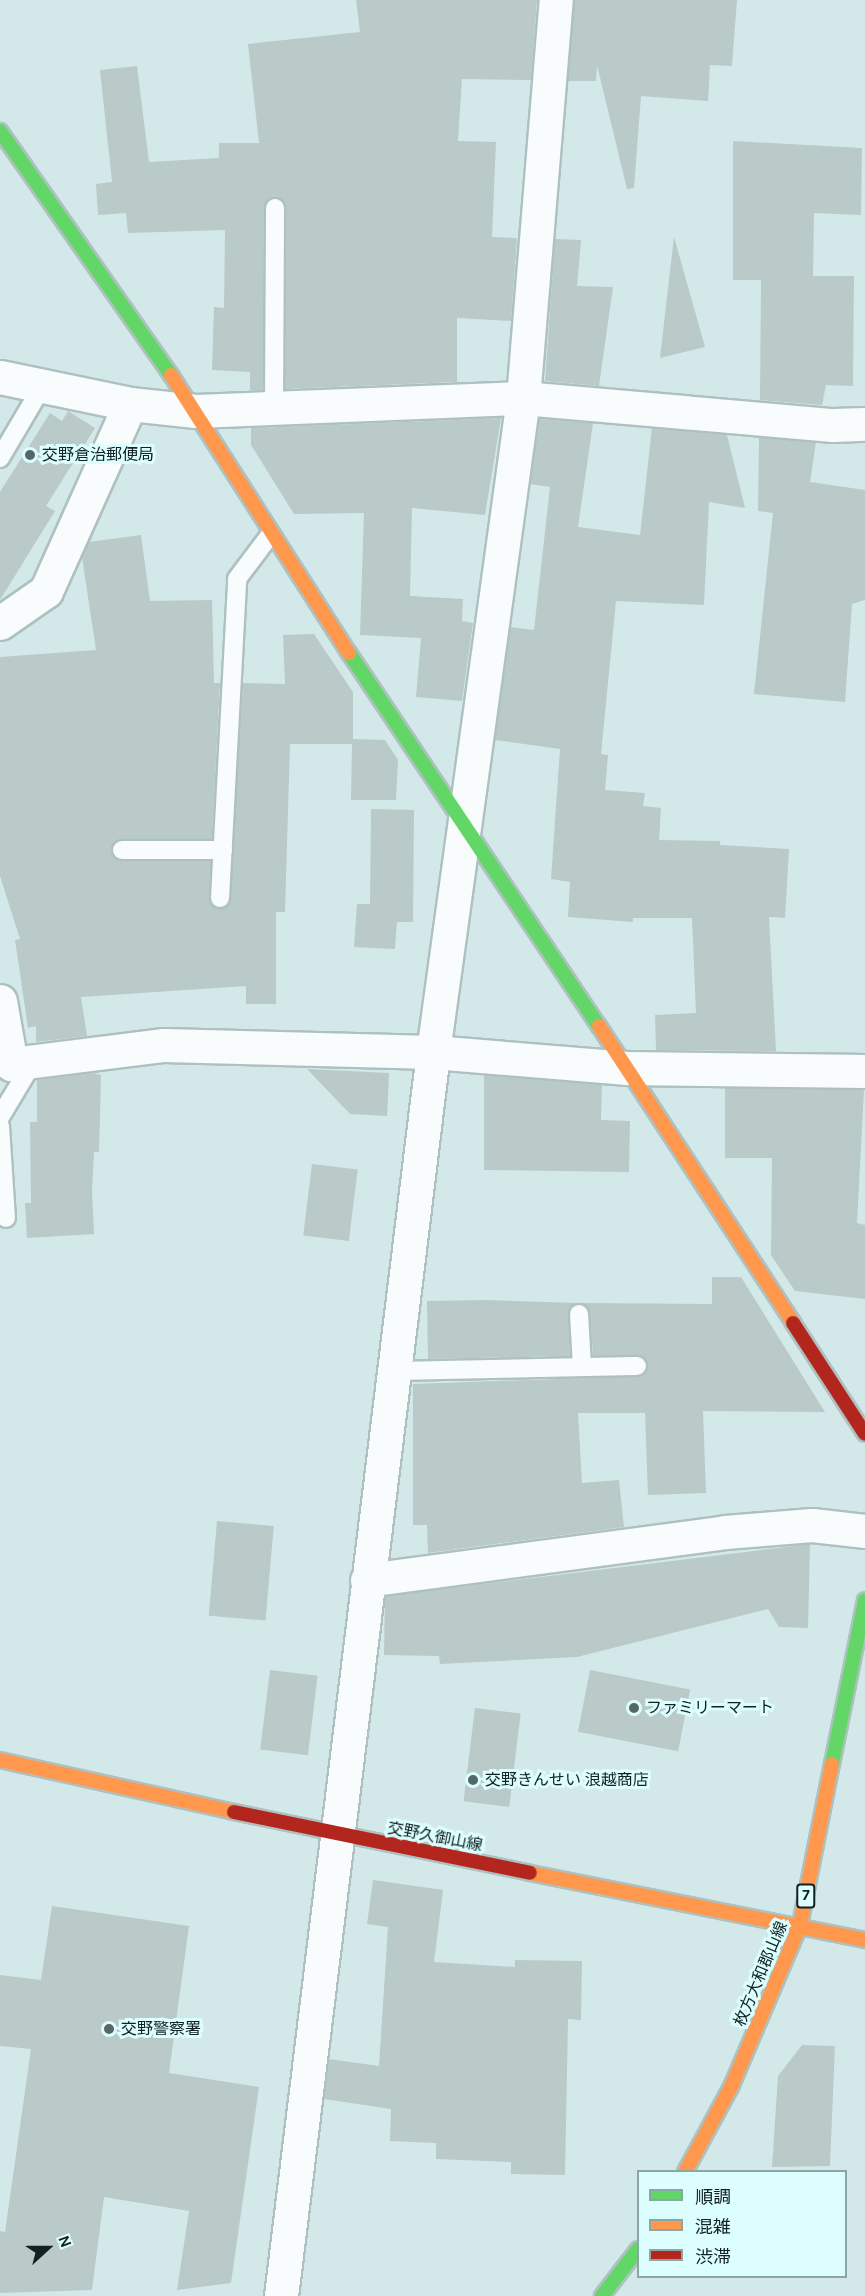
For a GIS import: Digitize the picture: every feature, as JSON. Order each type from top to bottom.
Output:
[{"type":"street","points":[[281,2296],[335,1834],[433,1052],[523,398],[556,0]]},
{"type":"street","points":[[0,131],[196,411],[270,536],[627,1068],[865,1434]]},
{"type":"street","points":[[0,377],[130,404],[196,411],[523,398],[833,425],[865,424]]},
{"type":"street","points":[[0,623],[46,591],[130,404]]},
{"type":"street","points":[[0,1001],[15,1064],[164,1045],[433,1052],[627,1068],[865,1071]]},
{"type":"street","points":[[367,1580],[725,1532],[812,1525],[865,1532]]},
{"type":"street","name":"枚方大和郡山線","points":[[686,2170],[731,2088],[800,1925],[865,1600]]},
{"type":"street","name":"交野久御山線","points":[[0,1760],[335,1834],[800,1925],[865,1940]]},
{"type":"street","points":[[602,2296],[637,2252]]},
{"type":"lane","points":[[274,408],[275,208]]},
{"type":"lane","points":[[0,458],[43,385]]},
{"type":"lane","points":[[219,898],[237,579],[270,536]]},
{"type":"lane","points":[[122,850],[223,850]]},
{"type":"lane","points":[[0,1117],[15,1064]]},
{"type":"lane","points":[[0,1126],[6,1218]]},
{"type":"lane","points":[[579,1314],[582,1366]]},
{"type":"lane","points":[[393,1371],[637,1366]]},
{"type":"building","points":[[356,0],[537,0],[531,80],[462,79],[458,141],[496,142],[492,237],[517,238],[511,321],[457,318],[457,382],[285,389],[286,208],[281,199],[270,198],[264,208],[263,390],[250,390],[250,372],[212,370],[214,307],[224,308],[225,230],[128,233],[126,213],[98,215],[96,184],[112,182],[100,70],[137,66],[149,162],[219,158],[219,143],[259,143],[248,44],[360,32]]},
{"type":"building","points":[[574,0],[737,0],[732,66],[710,65],[708,101],[641,96],[634,188],[627,189],[597,65],[596,81],[568,81]]},
{"type":"building","points":[[733,141],[862,148],[861,215],[814,213],[813,276],[854,276],[853,386],[826,385],[822,405],[760,400],[761,280],[733,280]]},
{"type":"building","points":[[674,237],[705,347],[660,358]]},
{"type":"building","points":[[555,239],[581,240],[577,286],[613,287],[599,386],[545,381]]},
{"type":"building","points":[[68,411],[95,428],[46,506],[55,511],[0,600],[0,492],[50,413],[62,421]]},
{"type":"building","points":[[501,418],[485,515],[412,508],[410,596],[463,599],[462,621],[473,623],[462,701],[416,697],[421,638],[360,635],[364,513],[294,514],[251,445],[251,428]]},
{"type":"building","points":[[539,419],[593,423],[578,527],[640,535],[652,428],[727,435],[745,508],[709,502],[704,605],[616,601],[601,754],[608,755],[605,790],[645,793],[643,806],[661,808],[659,840],[720,841],[720,845],[789,849],[785,918],[769,917],[776,1051],[656,1050],[655,1015],[696,1013],[692,918],[633,918],[633,922],[568,917],[570,882],[551,879],[560,749],[495,740],[510,627],[534,630],[550,487],[530,484]]},
{"type":"building","points":[[759,437],[816,442],[810,482],[865,490],[865,600],[852,604],[845,702],[754,694],[773,513],[758,511]]},
{"type":"building","points":[[141,535],[150,601],[212,600],[214,683],[220,683],[212,839],[121,839],[112,845],[113,856],[122,861],[211,861],[210,903],[219,909],[229,905],[243,683],[285,684],[283,635],[314,634],[353,692],[353,739],[385,740],[398,760],[396,800],[351,800],[352,744],[290,744],[285,912],[276,912],[276,1004],[246,1004],[246,986],[81,997],[87,1036],[36,1042],[36,1026],[28,1028],[15,940],[20,939],[0,876],[0,657],[96,650],[82,557],[89,542]]},
{"type":"building","points":[[371,809],[414,810],[413,922],[397,922],[395,949],[354,947],[357,904],[370,904]]},
{"type":"building","points":[[307,1069],[389,1073],[387,1116],[350,1114]]},
{"type":"building","points":[[93,1073],[101,1075],[99,1152],[94,1152],[92,1190],[94,1234],[27,1238],[25,1203],[31,1203],[30,1122],[37,1122],[37,1080]]},
{"type":"building","points":[[484,1075],[602,1085],[601,1120],[630,1121],[629,1172],[484,1170]]},
{"type":"building","points":[[725,1088],[864,1090],[857,1223],[865,1225],[865,1299],[795,1291],[771,1255],[772,1158],[725,1158]]},
{"type":"building","points":[[312,1164],[358,1170],[349,1241],[303,1235]]},
{"type":"building","points":[[712,1277],[741,1277],[825,1412],[703,1411],[706,1493],[648,1495],[645,1413],[578,1413],[582,1483],[619,1480],[624,1527],[428,1553],[427,1525],[413,1525],[413,1384],[642,1376],[648,1365],[642,1356],[593,1356],[590,1313],[581,1303],[712,1304]]},
{"type":"building","points":[[427,1301],[577,1303],[568,1314],[570,1356],[428,1359]]},
{"type":"building","points":[[217,1521],[274,1526],[266,1621],[209,1616]]},
{"type":"building","points":[[810,1544],[808,1628],[779,1627],[768,1609],[577,1657],[440,1664],[439,1656],[384,1655],[385,1596]]},
{"type":"building","points":[[270,1670],[318,1676],[308,1755],[260,1749]]},
{"type":"building","points":[[590,1670],[690,1689],[678,1751],[578,1732]]},
{"type":"building","points":[[475,1708],[521,1714],[509,1807],[464,1801]]},
{"type":"building","points":[[373,1880],[443,1890],[434,1962],[515,1967],[515,1960],[582,1961],[581,2020],[568,2019],[565,2175],[511,2174],[511,2162],[436,2159],[436,2143],[390,2141],[391,2109],[324,2099],[329,2059],[379,2066],[388,1927],[367,1924]]},
{"type":"building","points":[[52,1906],[189,1926],[169,2073],[259,2087],[231,2283],[177,2290],[189,2211],[104,2197],[92,2290],[0,2293],[0,2231],[5,2232],[31,2049],[0,2046],[0,1975],[41,1980]]},
{"type":"building","points":[[802,2045],[835,2046],[830,2166],[772,2167],[778,2076]]},
{"type":"traffic: fast","points":[[0,131],[171,375]]},
{"type":"traffic: fast","points":[[349,653],[599,1026]]},
{"type":"traffic: fast","points":[[832,1764],[865,1600]]},
{"type":"traffic: fast","points":[[602,2296],[637,2250]]},
{"type":"traffic: slow","points":[[171,375],[349,653]]},
{"type":"traffic: slow","points":[[599,1026],[793,1323]]},
{"type":"traffic: slow","points":[[0,1760],[234,1812]]},
{"type":"traffic: slow","points":[[686,2170],[731,2087],[800,1925],[832,1764]]},
{"type":"traffic: slow","points":[[530,1873],[865,1940]]},
{"type":"traffic: jam","points":[[793,1323],[865,1434]]},
{"type":"traffic: jam","points":[[234,1812],[530,1873]]},
{"type":"place","name":"交野倉治郵便局","points":[[30,455]]},
{"type":"place","name":"ファミリーマート","points":[[634,1708]]},
{"type":"place","name":"交野きんせい 浪越商店","points":[[473,1780]]},
{"type":"place","name":"交野警察署","points":[[109,2029]]}]
